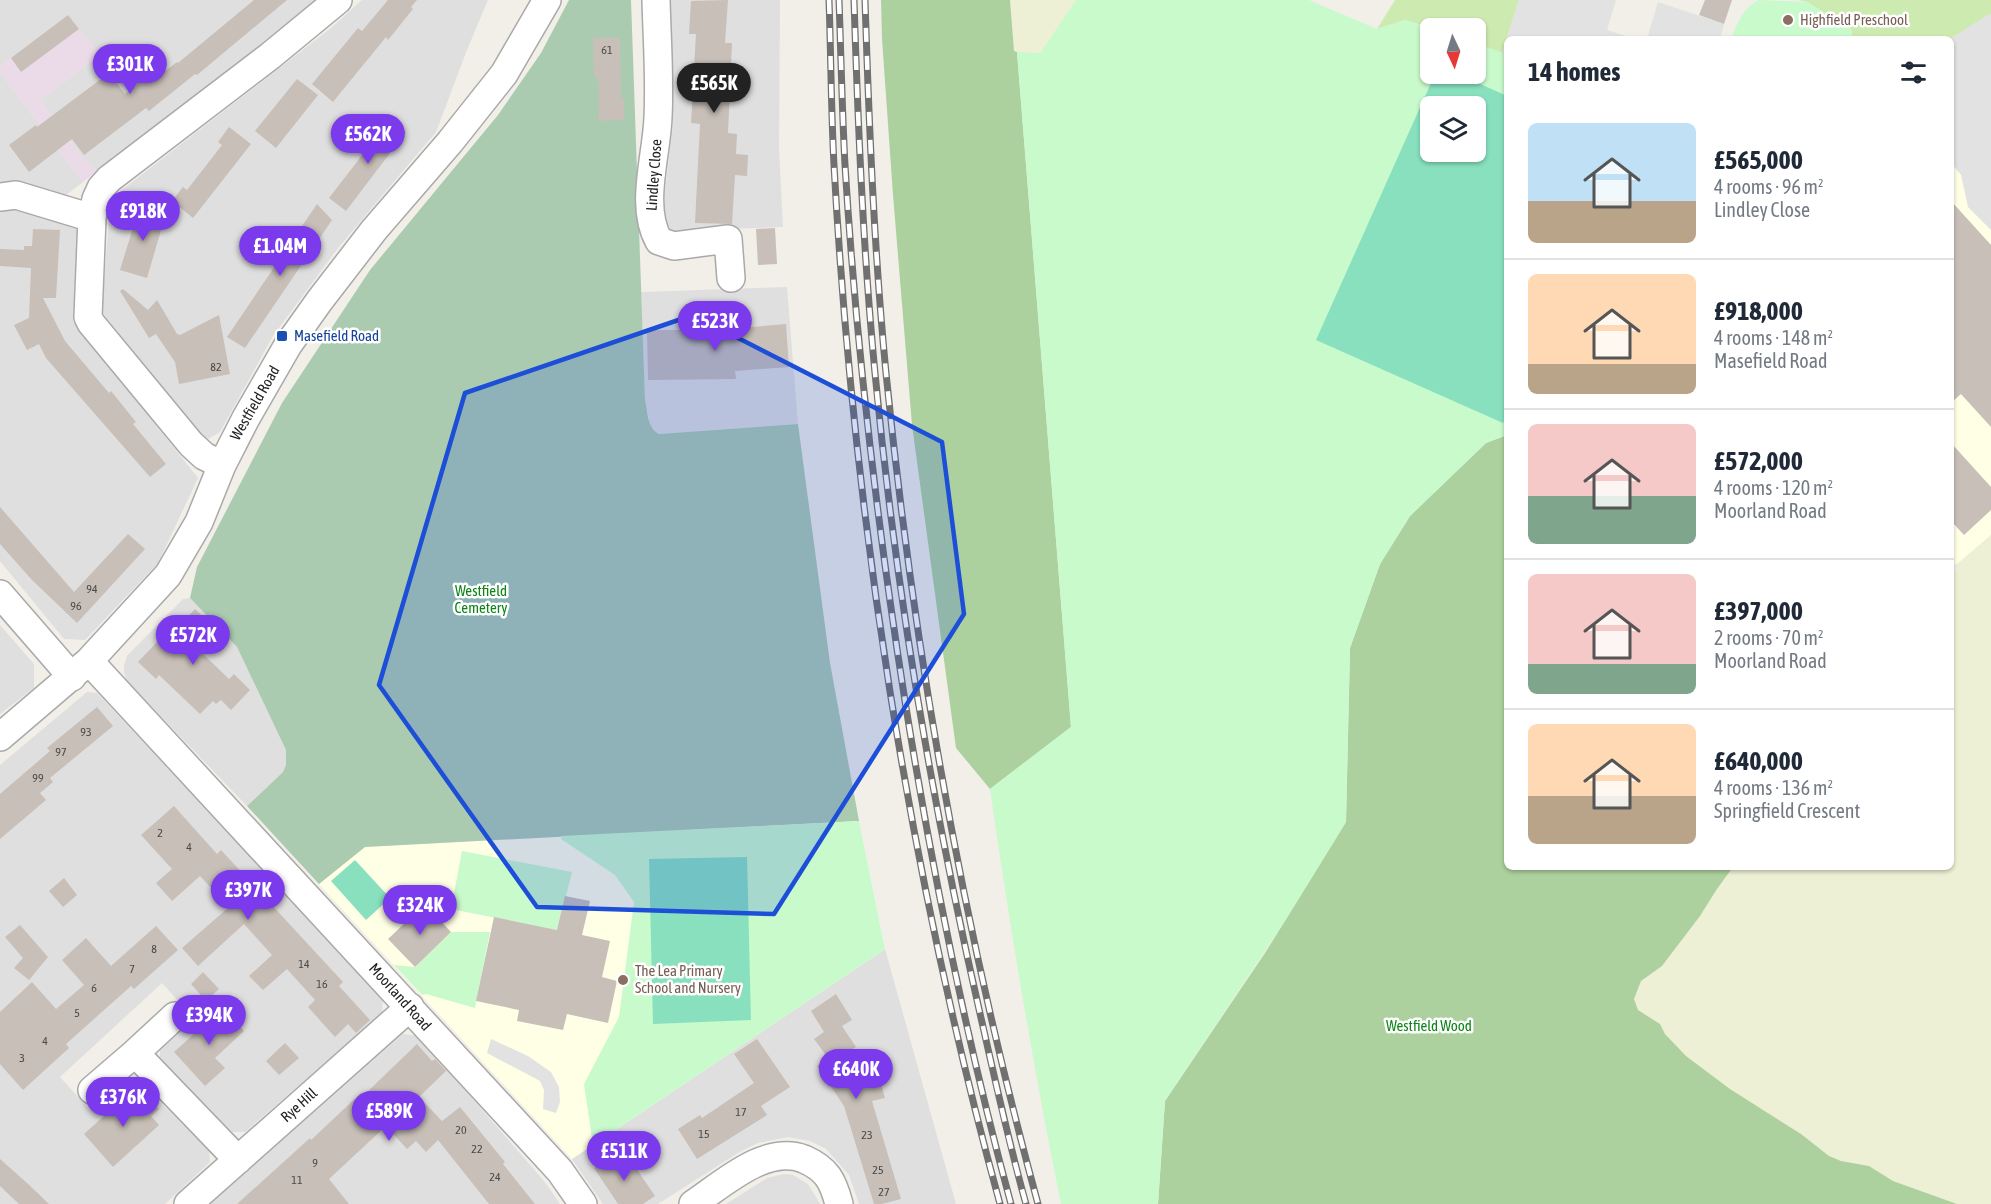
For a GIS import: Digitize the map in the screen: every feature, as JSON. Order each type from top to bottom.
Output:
[{"type":"street","points":[[222,465],[204,456],[191,444],[91,323],[88,310],[92,218],[96,199],[101,188],[109,179],[270,56],[338,0]]},
{"type":"street","name":"Westfield Road","points":[[0,737],[81,669],[168,575],[199,522],[222,465],[246,418],[288,345],[374,230],[450,142],[504,74],[547,0]]},
{"type":"street","name":"Lindley Close","points":[[656,0],[658,118],[651,185],[651,221],[659,241],[674,246],[728,239],[731,279]]},
{"type":"street","points":[[0,198],[16,195],[92,218]]},
{"type":"street","name":"Moorland Road","points":[[0,594],[81,669],[410,1007],[560,1170],[583,1204]]},
{"type":"street","name":"Rye Hill","points":[[189,1204],[410,1007]]},
{"type":"street","points":[[92,1090],[174,1016]]},
{"type":"street","points":[[135,1053],[238,1160]]},
{"type":"street","points":[[693,1204],[756,1162],[785,1154],[798,1156],[821,1168],[835,1189],[839,1204]]},
{"type":"highlighted area","points":[[693,315],[942,442],[964,614],[774,914],[537,907],[379,685],[465,393]]},
{"type":"shaded area","points":[[0,0],[318,0],[97,171],[82,157],[40,100],[99,55],[68,15],[0,67]]},
{"type":"shaded area","points":[[362,0],[488,0],[436,132],[338,248],[273,336],[220,432],[205,441],[102,312],[110,202],[118,193],[331,28]]},
{"type":"shaded area","points":[[668,0],[780,0],[779,149],[783,227],[671,231],[664,223],[673,125]]},
{"type":"shaded area","points":[[1010,0],[1076,0],[1040,53],[1014,52]]},
{"type":"shaded area","points":[[1519,0],[1616,0],[1607,30],[1626,36],[1507,36]]},
{"type":"shaded area","points":[[1658,2],[1724,24],[1721,36],[1648,36]]},
{"type":"shaded area","points":[[1991,14],[1991,535],[1956,565],[1954,562],[1954,37]]},
{"type":"shaded area","points":[[1991,14],[1991,230],[1968,207],[1961,175],[1954,166],[1954,36]]},
{"type":"shaded area","points":[[68,15],[99,55],[40,100],[82,157],[97,171],[83,182],[0,72],[0,67]]},
{"type":"shaded area","points":[[0,72],[83,182],[61,199],[0,185]]},
{"type":"shaded area","points":[[4,205],[77,228],[73,321],[198,478],[158,563],[85,640],[64,639],[0,561],[0,210]]},
{"type":"shaded area","points":[[787,287],[798,424],[659,434],[654,431],[650,425],[645,400],[641,292]]},
{"type":"shaded area","points":[[1991,535],[1991,1204],[1957,1204],[1893,1181],[1869,1166],[1841,1161],[1829,1156],[1801,1134],[1730,1089],[1686,1056],[1665,1034],[1660,1024],[1638,1010],[1634,999],[1641,981],[1662,966],[1731,870],[1954,870],[1954,575],[1958,569],[1956,565]]},
{"type":"shaded area","points":[[190,598],[237,647],[286,750],[286,765],[283,772],[247,806],[127,681],[124,672],[127,656],[183,599]]},
{"type":"shaded area","points":[[0,625],[34,664],[34,688],[0,714]]},
{"type":"shaded area","points":[[87,692],[97,693],[383,997],[382,1013],[245,1132],[232,1132],[160,1057],[160,1046],[193,1017],[162,983],[60,1077],[90,1110],[124,1078],[136,1078],[209,1151],[210,1162],[165,1204],[0,1204],[0,765]]},
{"type":"shaded area","name":"The Lea Primary School and Nursery","points":[[859,821],[885,949],[572,1159],[319,884],[365,847]]},
{"type":"shaded area","points":[[885,949],[956,1204],[859,1204],[849,1175],[826,1149],[810,1141],[788,1137],[758,1143],[741,1151],[658,1204],[603,1204],[572,1159]]},
{"type":"shaded area","points":[[403,1034],[418,1036],[544,1181],[560,1204],[210,1204]]},
{"type":"shaded area","points":[[491,1039],[528,1056],[551,1072],[559,1087],[560,1102],[556,1113],[543,1109],[544,1090],[540,1081],[487,1053]]},
{"type":"shaded area","points":[[784,1174],[793,1175],[808,1184],[820,1204],[726,1204],[767,1178]]},
{"type":"green space","name":"Westfield Cemetery","points":[[569,0],[631,0],[645,400],[652,428],[659,434],[798,424],[830,663],[859,821],[365,847],[319,884],[247,806],[283,772],[286,765],[286,750],[237,647],[190,598],[197,567],[282,403],[370,270],[498,115],[541,53]]},
{"type":"green space","points":[[881,0],[1010,0],[1014,51],[1017,52],[1071,727],[990,789],[956,748],[912,425],[893,195]]},
{"type":"green space","points":[[1076,0],[1309,0],[1377,29],[1405,20],[1420,25],[1420,84],[1486,84],[1486,47],[1504,53],[1504,436],[1486,443],[1410,516],[1380,564],[1350,648],[1346,822],[1285,921],[1165,1101],[1158,1204],[1061,1204],[1041,1100],[990,789],[1071,727],[1017,52],[1040,53]]},
{"type":"green space","points":[[1395,0],[1519,0],[1507,36],[1504,36],[1502,53],[1486,47],[1486,18],[1420,18],[1420,25],[1405,20],[1377,29]]},
{"type":"green space","name":"Highfield Preschool","points":[[1759,0],[1807,2],[1851,29],[1852,36],[1732,36],[1738,22],[1753,3]]},
{"type":"green space","points":[[1798,0],[1991,0],[1991,14],[1954,37],[1852,36],[1851,29],[1807,2]]},
{"type":"green space","points":[[1431,84],[1480,84],[1504,95],[1503,423],[1316,340],[1420,108],[1420,162],[1486,162],[1486,96],[1425,96]]},
{"type":"green space","name":"Westfield Wood","points":[[1504,436],[1504,870],[1731,870],[1662,966],[1641,981],[1634,999],[1638,1010],[1660,1024],[1665,1034],[1686,1056],[1730,1089],[1801,1134],[1829,1156],[1841,1161],[1869,1166],[1893,1181],[1957,1204],[1158,1204],[1165,1101],[1265,953],[1346,822],[1350,648],[1380,564],[1410,516],[1486,443]]},
{"type":"green space","points":[[859,821],[885,949],[593,1145],[584,1084],[619,1017],[634,902],[615,875],[561,839],[561,836]]},
{"type":"green space","points":[[462,851],[572,872],[560,919],[582,935],[451,909]]},
{"type":"green space","points":[[747,857],[751,1020],[653,1024],[649,859]]},
{"type":"green space","points":[[355,860],[390,898],[366,920],[331,881]]},
{"type":"green space","points":[[451,932],[490,932],[475,1008],[426,994],[422,995],[394,965],[415,967]]},
{"type":"building","points":[[254,0],[287,0],[197,75],[195,74],[149,111],[146,108],[84,155],[72,139],[29,172],[9,145],[109,73],[125,94],[151,73],[155,79],[178,63]]},
{"type":"building","points":[[388,0],[417,0],[411,7],[413,9],[388,40],[386,37],[333,102],[312,84],[358,28],[362,31]]},
{"type":"building","points":[[728,0],[725,43],[732,43],[728,133],[737,134],[736,154],[748,155],[747,176],[735,175],[732,224],[695,223],[700,124],[691,123],[696,34],[689,34],[691,1]]},
{"type":"building","points":[[1705,0],[1732,0],[1724,24],[1699,15]]},
{"type":"building","points":[[68,15],[79,29],[21,72],[11,58]]},
{"type":"building","points":[[593,38],[620,38],[621,98],[624,98],[624,120],[599,121],[598,78],[594,78]]},
{"type":"building","points":[[297,79],[318,95],[276,148],[255,131]]},
{"type":"building","points":[[390,119],[406,132],[346,211],[329,198]]},
{"type":"building","points":[[229,127],[251,144],[193,218],[172,201],[183,187],[187,190],[222,145],[218,142]]},
{"type":"building","points":[[317,204],[332,220],[245,348],[227,337]]},
{"type":"building","points":[[1954,204],[1991,245],[1991,427],[1961,394],[1954,400]]},
{"type":"building","points":[[140,205],[166,213],[147,278],[120,270]]},
{"type":"building","points":[[775,228],[777,264],[758,265],[756,229]]},
{"type":"building","points":[[33,229],[60,230],[56,298],[43,298],[65,341],[109,393],[111,391],[136,422],[133,424],[166,464],[150,477],[46,358],[39,344],[27,350],[14,325],[29,318],[31,268],[0,266],[0,249],[24,250],[24,246],[32,246]]},
{"type":"building","points":[[123,289],[148,310],[157,300],[177,334],[180,335],[219,315],[230,374],[179,384],[175,362],[156,334],[149,338],[120,291]]},
{"type":"building","points":[[786,324],[789,367],[735,371],[736,379],[648,380],[647,330],[717,330]]},
{"type":"building","points":[[1954,446],[1991,487],[1991,510],[1964,535],[1954,524]]},
{"type":"building","points":[[0,507],[74,592],[128,534],[145,549],[77,623],[32,580],[0,544]]},
{"type":"building","points":[[195,609],[221,634],[202,653],[229,679],[234,674],[250,690],[231,710],[221,700],[216,704],[213,701],[200,714],[159,675],[156,679],[138,662],[157,642],[160,645]]},
{"type":"building","points":[[97,707],[113,726],[50,778],[53,782],[40,793],[46,800],[0,839],[0,794],[50,751],[47,748]]},
{"type":"building","points":[[174,806],[217,854],[221,850],[343,982],[339,986],[370,1020],[356,1033],[348,1024],[335,1037],[308,1007],[315,1000],[287,969],[263,990],[249,976],[272,955],[244,924],[198,966],[182,948],[229,907],[200,876],[172,901],[156,883],[172,869],[141,835]]},
{"type":"building","points":[[64,878],[77,895],[63,907],[49,891]]},
{"type":"building","points":[[565,896],[590,901],[582,935],[610,941],[602,977],[617,981],[608,1023],[567,1014],[563,1030],[517,1021],[519,1010],[476,1001],[494,917],[557,930]]},
{"type":"building","points":[[425,904],[451,932],[415,967],[388,939]]},
{"type":"building","points":[[20,925],[48,957],[29,980],[14,968],[23,958],[5,937]]},
{"type":"building","points":[[156,926],[178,950],[134,989],[131,986],[66,1044],[69,1048],[23,1090],[0,1064],[0,1012],[32,982],[56,1009],[84,985],[62,960],[86,938],[111,966]]},
{"type":"building","points":[[203,972],[219,989],[206,1001],[191,984]]},
{"type":"building","points":[[836,994],[852,1020],[842,1026],[856,1047],[845,1054],[863,1081],[879,1077],[885,1098],[872,1101],[901,1199],[874,1204],[844,1106],[817,1066],[828,1058],[814,1039],[824,1032],[811,1011]]},
{"type":"building","points":[[223,1008],[244,1031],[215,1058],[225,1068],[205,1086],[174,1052]]},
{"type":"building","points":[[757,1039],[790,1087],[761,1106],[767,1115],[697,1159],[678,1129],[700,1115],[702,1118],[754,1083],[734,1054]]},
{"type":"building","points":[[285,1043],[299,1058],[279,1075],[266,1061]]},
{"type":"building","points":[[417,1044],[432,1061],[435,1059],[446,1071],[419,1097],[442,1121],[460,1107],[505,1162],[503,1164],[535,1204],[489,1204],[438,1140],[426,1152],[416,1141],[407,1149],[386,1126],[329,1179],[349,1204],[237,1204],[361,1093],[364,1095]]},
{"type":"building","points":[[130,1093],[138,1102],[146,1094],[159,1109],[151,1116],[159,1125],[113,1167],[84,1134]]},
{"type":"building","points":[[616,1153],[629,1172],[636,1168],[655,1196],[643,1204],[618,1204],[594,1168]]},
{"type":"building","points":[[0,1159],[49,1204],[19,1204],[0,1186]]},
{"type":"railway","points":[[829,0],[833,144],[843,296],[855,427],[871,558],[912,820],[967,1077],[1000,1204]]},
{"type":"railway","points":[[839,0],[845,165],[855,300],[877,501],[895,634],[927,828],[951,954],[979,1080],[1011,1204]]},
{"type":"railway","points":[[854,0],[867,280],[894,539],[919,704],[949,868],[999,1096],[1026,1204]]},
{"type":"railway","points":[[865,0],[878,280],[886,373],[911,583],[927,688],[965,896],[1011,1102],[1038,1204]]},
{"type":"place","name":"Highfield Preschool","points":[[1788,20]]},
{"type":"place","name":"Masefield Road","points":[[282,336]]},
{"type":"place","name":"The Lea Primary School and Nursery","points":[[623,980]]}]
